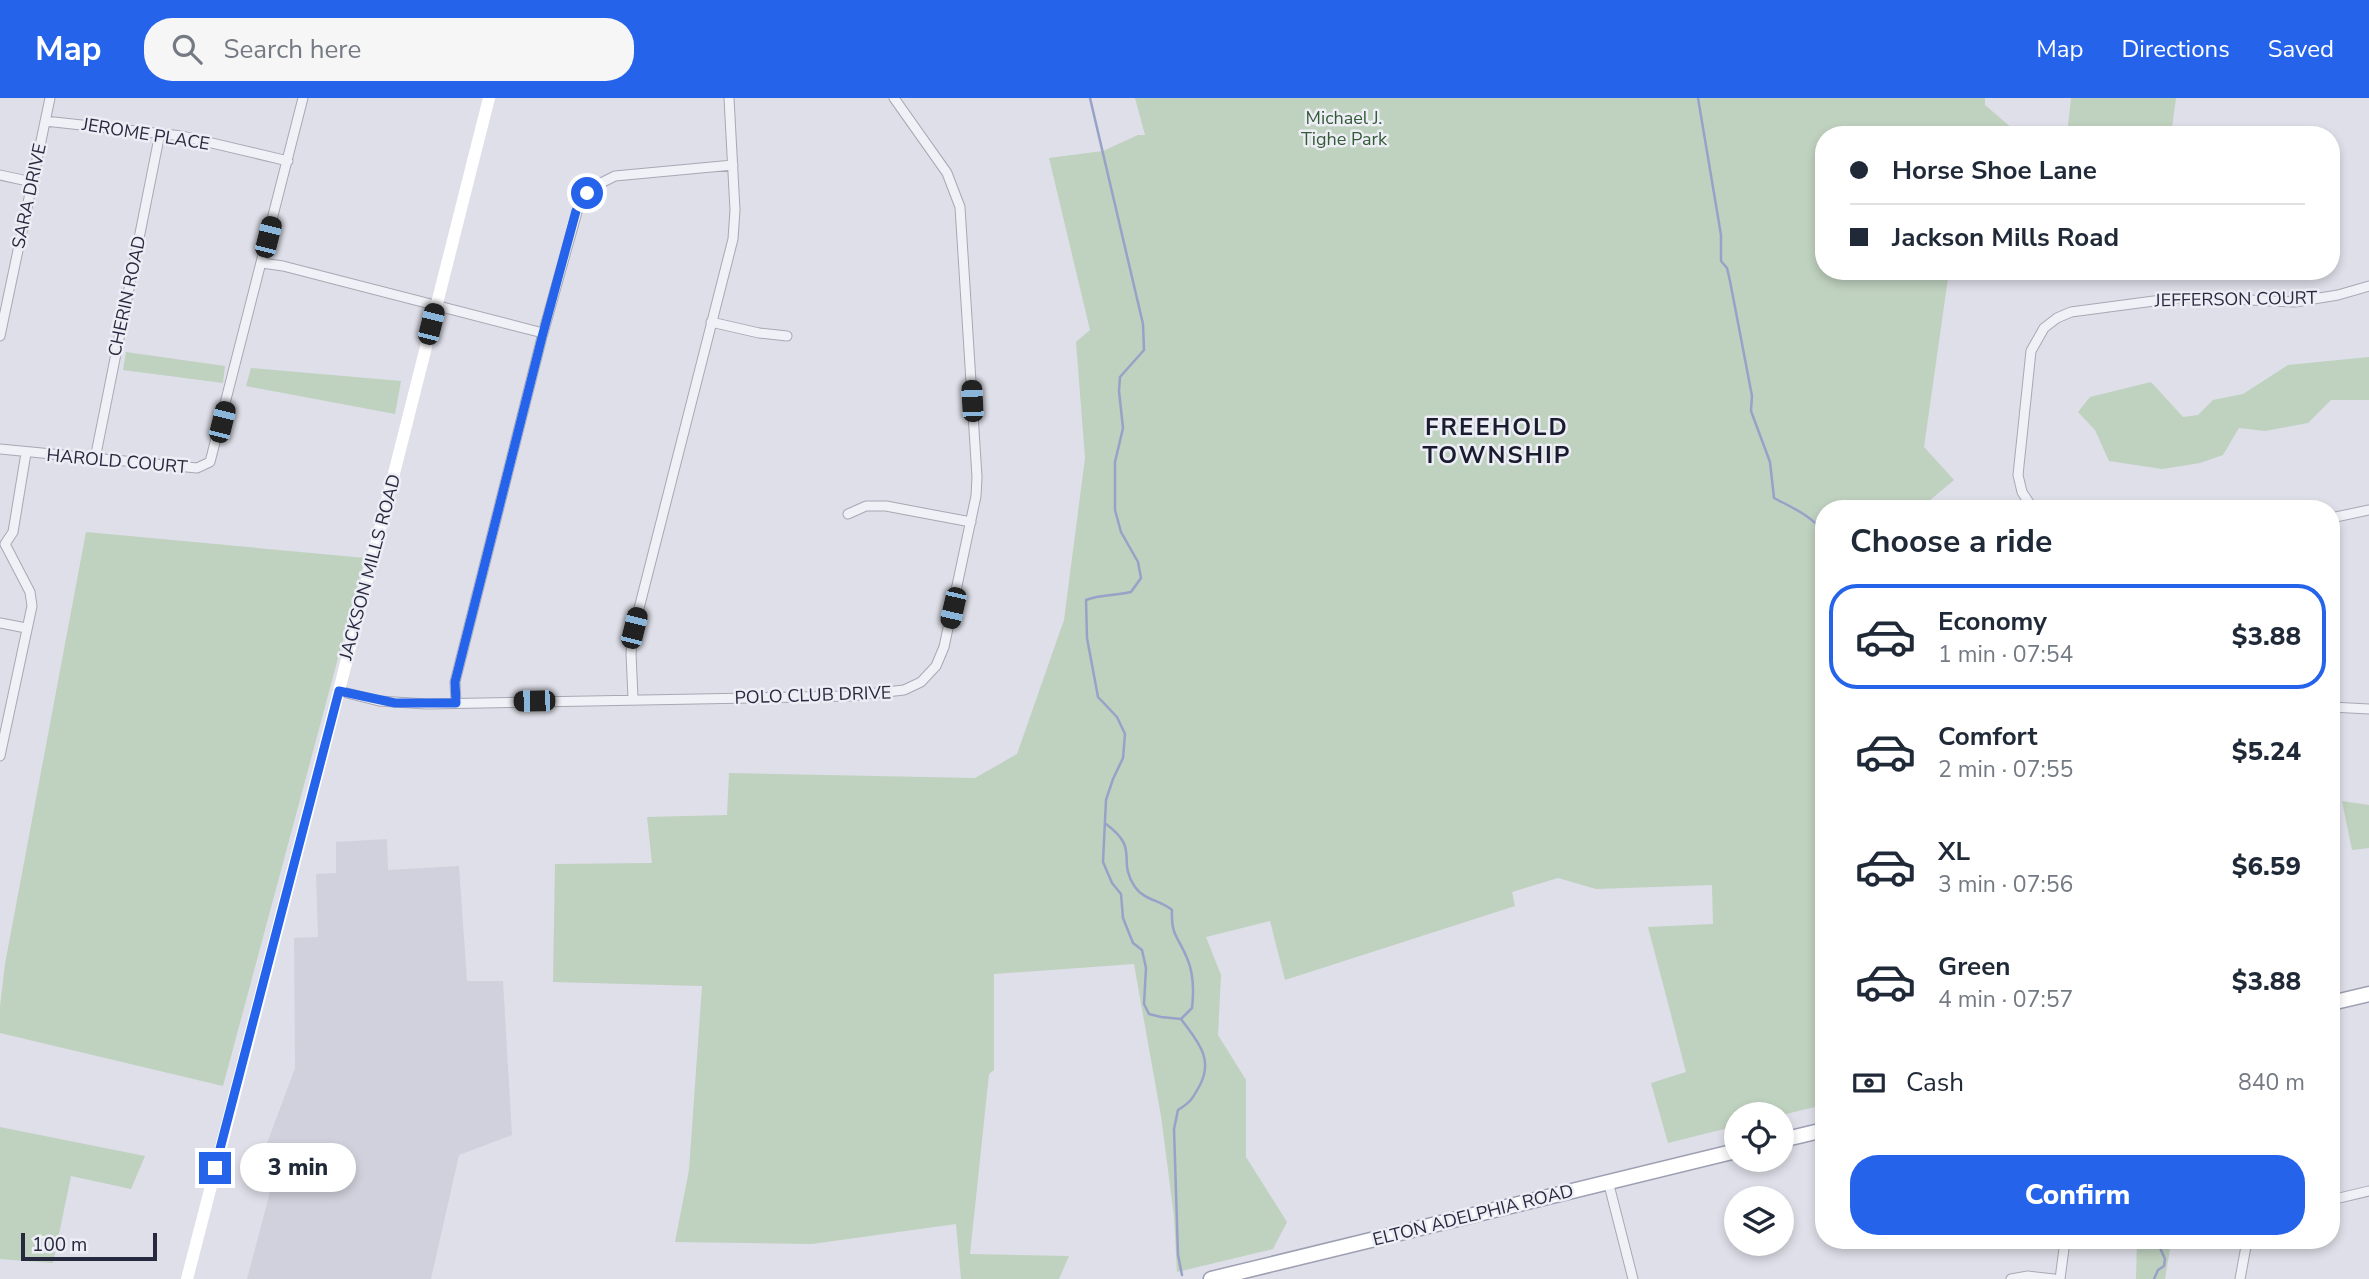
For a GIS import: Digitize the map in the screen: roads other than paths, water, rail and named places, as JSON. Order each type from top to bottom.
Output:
[{"type":"main road","name":"JACKSON MILLS ROAD","points":[[187,1279],[489,98]]},
{"type":"main road","points":[[2340,1001],[2369,994]]},
{"type":"main road","points":[[1794,1137],[1815,1131]]},
{"type":"main road","name":"ELTON ADELPHIA ROAD","points":[[1211,1279],[1724,1154]]},
{"type":"street","name":"SARA DRIVE","points":[[0,336],[50,98]]},
{"type":"street","points":[[303,98],[262,263],[283,266],[543,333]]},
{"type":"street","points":[[633,698],[631,653],[634,628],[735,226],[729,98]]},
{"type":"street","name":"POLO CLUB DRIVE","points":[[339,691],[395,703],[850,696],[892,693],[910,688],[931,672],[942,655],[971,522],[977,477],[964,248],[960,207],[947,173],[894,98]]},
{"type":"street","name":"JEROME PLACE","points":[[45,121],[181,136],[288,161]]},
{"type":"street","name":"CHERIN ROAD","points":[[95,459],[159,133]]},
{"type":"street","points":[[456,703],[455,682],[576,211],[593,187],[607,178],[624,173],[733,165]]},
{"type":"street","points":[[0,175],[32,182]]},
{"type":"street","name":"HAROLD COURT","points":[[26,453],[197,468],[207,465],[213,458],[262,263]]},
{"type":"street","name":"JEFFERSON COURT","points":[[2027,500],[2022,492],[2018,468],[2031,351],[2039,334],[2053,320],[2071,313],[2160,299],[2211,298],[2295,302],[2338,295],[2369,286]]},
{"type":"street","points":[[711,322],[759,333],[787,336]]},
{"type":"street","points":[[0,449],[26,453],[13,532],[3,543],[28,589],[32,606],[5,704],[0,756]]},
{"type":"street","points":[[848,514],[866,506],[886,506],[971,522]]},
{"type":"street","points":[[2340,515],[2369,510]]},
{"type":"street","points":[[0,623],[26,628]]},
{"type":"street","points":[[2340,707],[2369,709]]},
{"type":"street","points":[[1608,1181],[1633,1279]]},
{"type":"street","points":[[2340,1198],[2369,1191]]},
{"type":"street","points":[[2060,1279],[2064,1249]]},
{"type":"street","points":[[2240,1279],[2246,1249]]},
{"type":"street","points":[[2011,1279],[2028,1276],[2054,1279]]},
{"type":"waterway","points":[[1090,98],[1143,324],[1144,350],[1120,377],[1123,428],[1115,462],[1115,510],[1121,532],[1138,562],[1141,578],[1131,592],[1086,600],[1087,638],[1098,697],[1117,717],[1125,734],[1123,758],[1106,800],[1103,862],[1112,883],[1121,894],[1123,918],[1133,943],[1142,950],[1146,968],[1144,1004],[1149,1014],[1181,1019],[1192,1008],[1193,983],[1189,964],[1174,931],[1172,910],[1143,895],[1135,887],[1127,869],[1123,841],[1106,824]]},
{"type":"waterway","points":[[1698,98],[1721,235],[1721,261],[1727,268],[1730,281],[1752,396],[1751,411],[1770,462],[1774,498],[1815,523]]},
{"type":"waterway","points":[[1181,1019],[1202,1050],[1205,1066],[1204,1075],[1193,1097],[1178,1110],[1174,1129],[1178,1255],[1182,1275]]},
{"type":"waterway","points":[[2154,1279],[2158,1270],[2164,1266],[2165,1259],[2161,1249]]},
{"type":"district","name":"FREEHOLD TOWNSHIP","points":[[1497,441]]},
{"type":"park label","name":"Michael J. Tighe Park","points":[[1344,128]]}]
